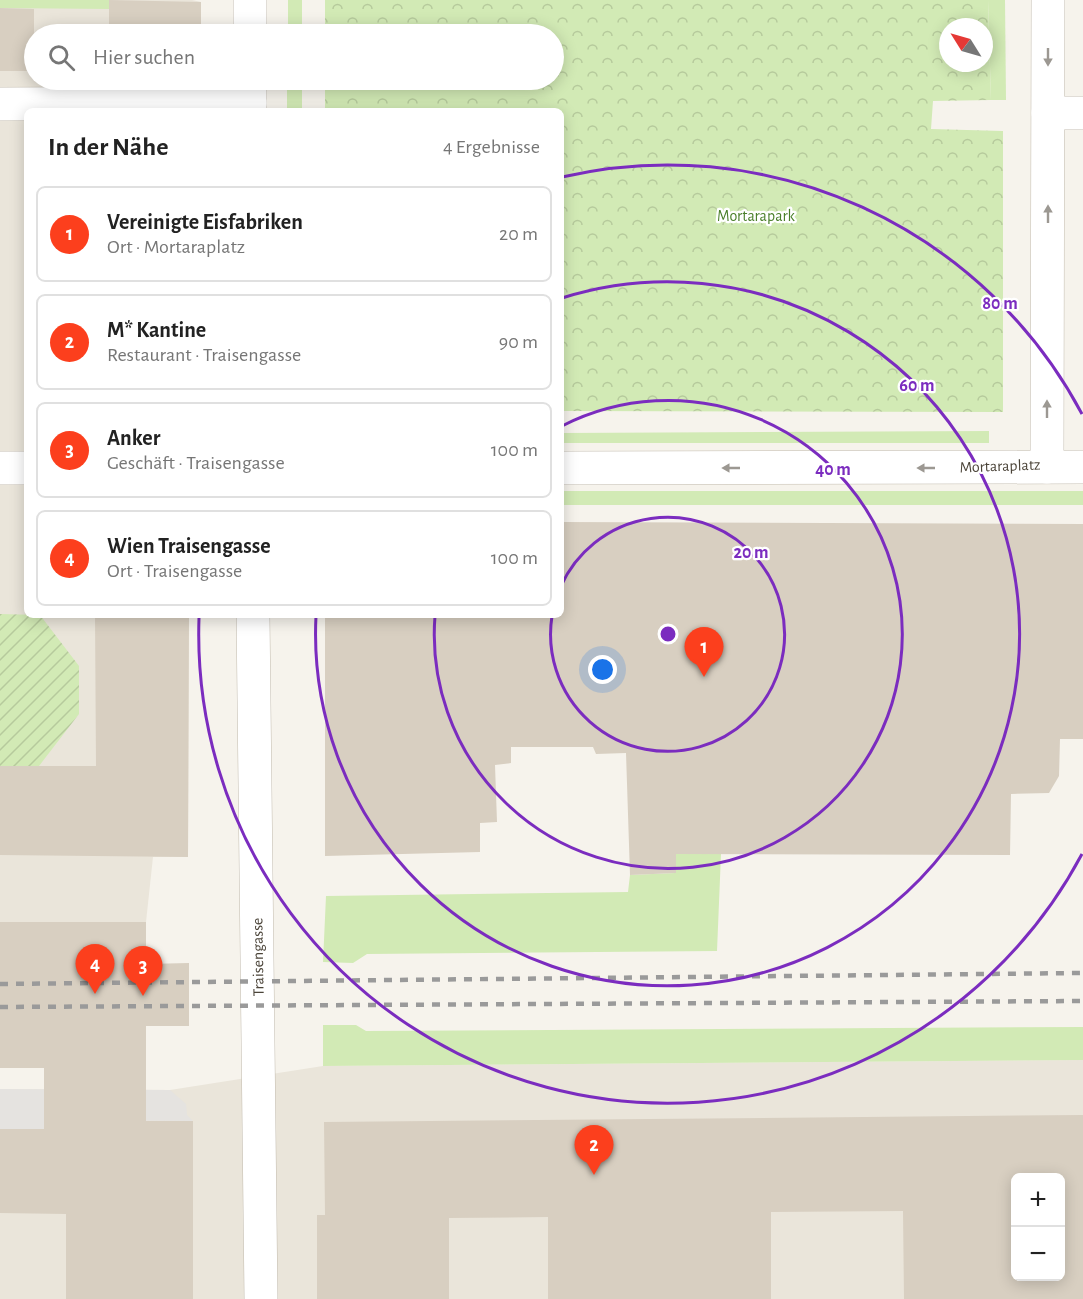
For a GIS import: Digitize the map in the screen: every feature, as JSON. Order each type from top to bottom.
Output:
[{"type":"street","points":[[250,0],[250,24]]},
{"type":"street","name":"Mortaraplatz","points":[[564,468],[1047,467],[1047,0]]},
{"type":"street","points":[[0,104],[250,98]]},
{"type":"street","points":[[1048,113],[1083,113]]},
{"type":"street","points":[[1047,467],[1083,467]]},
{"type":"street","points":[[0,468],[24,468]]},
{"type":"street","name":"Traisengasse","points":[[253,618],[261,1299]]},
{"type":"shaded area","points":[[0,0],[192,0],[201,2],[201,24],[24,24],[24,90],[191,90],[191,108],[24,108],[24,618],[189,618],[188,857],[153,857],[146,922],[0,922]]},
{"type":"shaded area","points":[[1083,1060],[1083,1299],[0,1299],[0,1089],[170,1090],[323,1066]]},
{"type":"shaded area","points":[[0,1089],[170,1090],[186,1104],[187,1115],[193,1121],[44,1120],[44,1129],[0,1129]]},
{"type":"green space","points":[[0,0],[109,0],[109,9],[0,8]]},
{"type":"green space","points":[[288,0],[302,0],[302,24],[288,24]]},
{"type":"green space","name":"Mortarapark","points":[[325,0],[988,0],[989,18],[939,18],[939,72],[990,72],[991,100],[933,101],[931,129],[1003,131],[1003,412],[564,411],[564,108],[325,108],[325,90],[564,90],[564,24],[325,24]]},
{"type":"green space","points":[[988,0],[1005,0],[1006,100],[991,100],[993,18],[989,18]]},
{"type":"green space","points":[[287,90],[302,90],[302,108],[287,108]]},
{"type":"green space","points":[[989,431],[989,443],[564,443],[564,433]]},
{"type":"green space","points":[[564,491],[1083,491],[1083,505],[564,505]]},
{"type":"green space","points":[[0,614],[42,618],[79,666],[79,714],[39,766],[0,766]]},
{"type":"green space","points":[[676,854],[721,854],[717,951],[367,954],[353,963],[323,962],[326,896],[628,892],[630,875],[675,873]]},
{"type":"green space","points":[[323,1025],[356,1025],[366,1031],[1083,1027],[1083,1060],[323,1066]]},
{"type":"building","points":[[109,0],[201,2],[201,24],[109,24]]},
{"type":"building","points":[[0,8],[34,9],[34,24],[24,24],[24,71],[0,71]]},
{"type":"building","points":[[564,522],[1083,524],[1083,739],[1060,739],[1059,776],[1049,793],[1011,794],[1010,855],[676,854],[676,873],[630,875],[626,753],[596,754],[593,747],[511,747],[511,763],[495,765],[497,822],[480,823],[480,852],[325,856],[325,618],[564,618]]},
{"type":"building","points":[[95,618],[189,618],[188,857],[0,855],[0,766],[96,766]]},
{"type":"building","points":[[0,922],[146,922],[146,964],[189,963],[189,1026],[146,1026],[146,1121],[193,1121],[193,1299],[66,1299],[66,1214],[0,1213],[0,1129],[44,1129],[44,1068],[0,1068]]},
{"type":"building","points":[[1083,1115],[1083,1299],[904,1299],[903,1211],[771,1212],[771,1299],[548,1299],[548,1217],[449,1218],[449,1299],[317,1299],[317,1215],[325,1215],[324,1122]]},
{"type":"railway","points":[[0,984],[1083,973]]},
{"type":"railway","points":[[0,1007],[1083,1001]]},
{"type":"place","name":"Vereinigte Eisfabriken","points":[[704,677]]},
{"type":"place","name":"Wien Traisengasse","points":[[95,994]]},
{"type":"place","name":"Anker","points":[[143,996]]},
{"type":"place","name":"M* Kantine","points":[[594,1175]]}]
